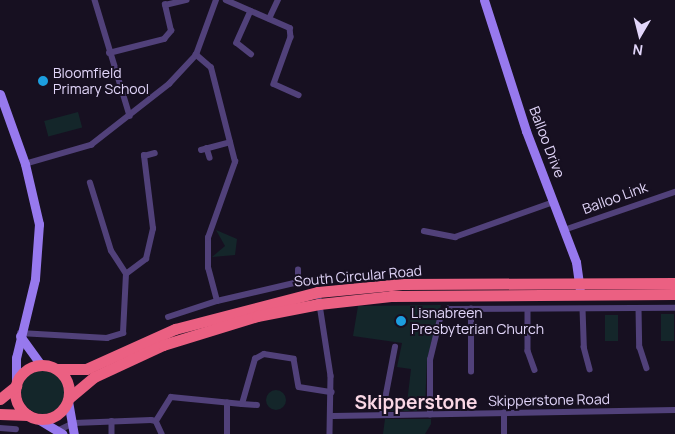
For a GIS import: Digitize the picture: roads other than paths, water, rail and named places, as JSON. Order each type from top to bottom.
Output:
[{"type":"highway","name":"South Circular Road","points":[[58,369],[86,369],[175,329],[318,298],[580,289],[675,283]]},
{"type":"highway","name":"South Circular Road","points":[[580,289],[675,294]]},
{"type":"highway","name":"South Circular Road","points":[[68,399],[94,377],[163,345],[318,298]]},
{"type":"highway","points":[[0,399],[16,385],[26,370],[41,365],[58,369],[68,382],[68,399],[58,414],[32,417],[0,414]]},
{"type":"highway","points":[[16,385],[18,405],[32,417]]},
{"type":"street","points":[[95,0],[109,53],[130,116]]},
{"type":"street","points":[[109,53],[164,39],[171,31],[165,5],[186,0]]},
{"type":"street","points":[[25,164],[86,147],[130,116],[169,84],[196,55],[216,0]]},
{"type":"street","points":[[226,0],[269,19],[292,32],[274,84],[299,95]]},
{"type":"street","points":[[269,19],[278,0]]},
{"type":"street","name":"Balloo Drive","points":[[484,0],[564,230],[580,289]]},
{"type":"street","points":[[251,11],[237,43],[251,54]]},
{"type":"street","points":[[196,55],[211,68],[224,114],[234,173],[208,246],[217,301]]},
{"type":"street","points":[[0,94],[25,164],[38,218],[39,246],[20,335],[16,385]]},
{"type":"street","points":[[210,158],[204,149],[230,142]]},
{"type":"street","points":[[126,274],[146,260],[153,229],[144,156],[154,153]]},
{"type":"street","points":[[20,335],[107,338],[123,333],[126,274],[111,251],[90,183]]},
{"type":"street","name":"Balloo Link","points":[[564,230],[675,192]]},
{"type":"street","points":[[424,231],[455,238],[554,202]]},
{"type":"street","points":[[298,270],[298,282]]},
{"type":"street","points":[[168,318],[217,301],[307,280]]},
{"type":"street","points":[[318,298],[332,392],[333,416],[330,434]]},
{"type":"street","points":[[639,308],[640,347],[647,368]]},
{"type":"street","points":[[430,415],[430,360],[441,315],[448,309],[675,308]]},
{"type":"street","points":[[528,309],[528,351],[535,370]]},
{"type":"street","points":[[583,309],[584,347],[590,369]]},
{"type":"street","points":[[471,310],[471,372]]},
{"type":"street","points":[[20,335],[41,365]]},
{"type":"street","points":[[382,416],[395,347]]},
{"type":"street","points":[[242,404],[255,359],[264,354],[294,358],[299,387],[332,392]]},
{"type":"street","points":[[156,421],[171,397],[257,405]]},
{"type":"street","points":[[68,399],[74,434]]},
{"type":"street","points":[[227,403],[227,434]]},
{"type":"street","name":"Skipperstone Road","points":[[333,416],[675,410]]},
{"type":"street","points":[[504,413],[504,434]]},
{"type":"street","points":[[32,417],[61,432],[72,423],[156,421]]},
{"type":"street","points":[[112,421],[112,434]]},
{"type":"street","points":[[156,421],[162,434]]},
{"type":"street","points":[[0,428],[16,429]]},
{"type":"place","name":"Bloomfield Primary School","points":[[43,81]]},
{"type":"place","name":"Lisnabreen Presbyterian Church","points":[[401,321]]},
{"type":"district","name":"Skipperstone","points":[[416,403]]}]
